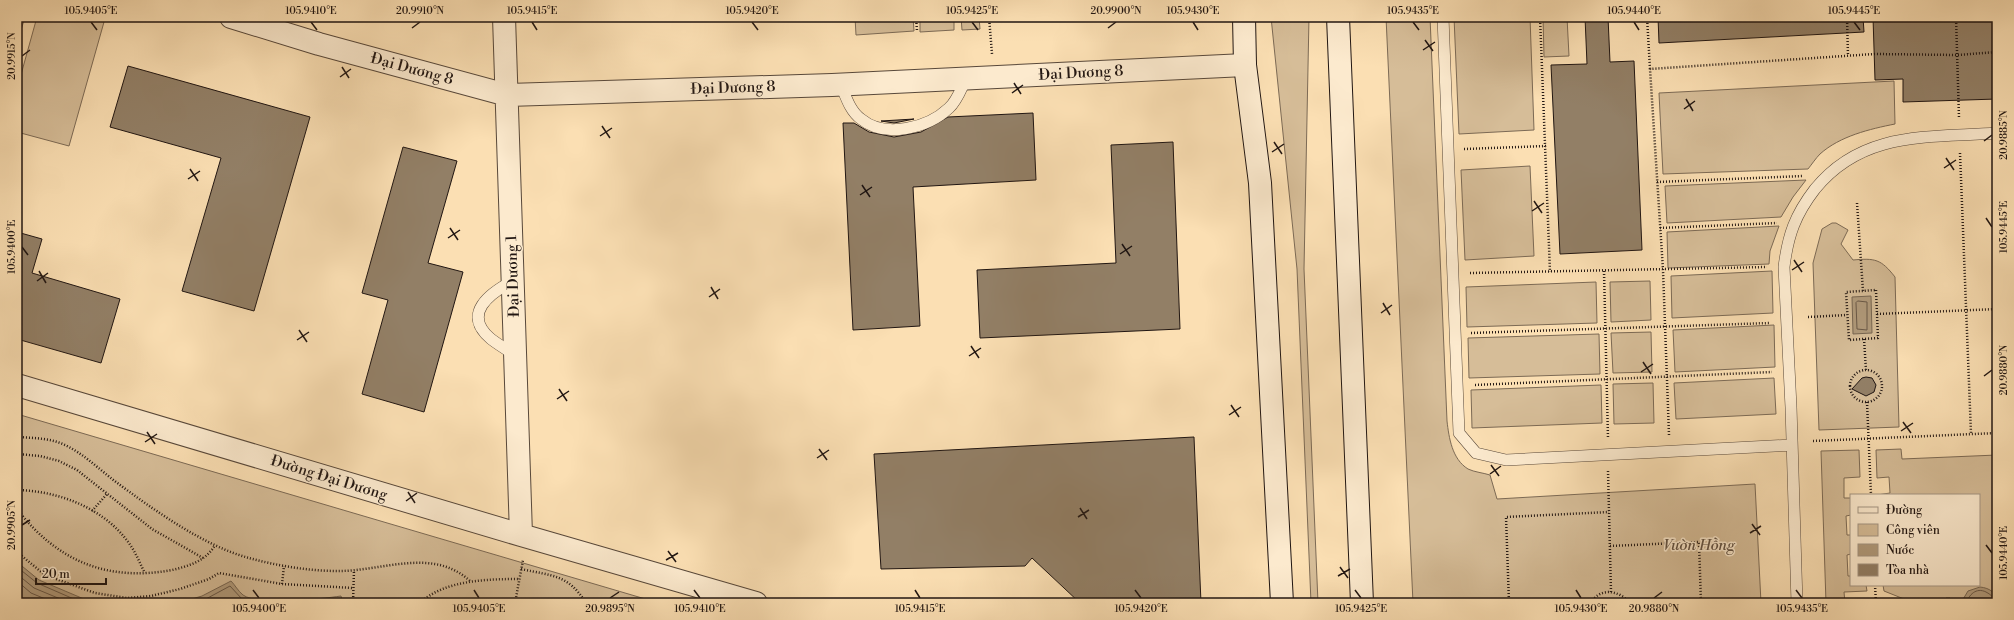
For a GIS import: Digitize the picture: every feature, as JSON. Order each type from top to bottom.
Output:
[{"type":"street","name":"Đại Dương 8","points":[[231,17],[319,44],[507,95],[841,85],[1245,65]]},
{"type":"street","name":"Đại Dương 1","points":[[504,17],[521,535]]},
{"type":"street","points":[[1244,17],[1245,65],[1260,184],[1282,603]]},
{"type":"street","points":[[1338,17],[1362,603]]},
{"type":"street","name":"Đường Đại Dương","points":[[17,385],[521,535],[756,603]]},
{"type":"lane","points":[[1443,17],[1459,433],[1476,453],[1506,460],[1792,445]]},
{"type":"lane","points":[[841,85],[852,109],[861,119],[875,127],[896,130],[928,123],[949,108],[966,79]]},
{"type":"lane","points":[[1797,603],[1784,267],[1786,246],[1794,222],[1807,200],[1827,175],[1849,158],[1874,146],[1905,139],[1997,133]]},
{"type":"lane","points":[[513,281],[495,291],[483,302],[478,317],[482,329],[491,339],[516,355]]},
{"type":"path","points":[[916,17],[917,31]]},
{"type":"path","points":[[989,17],[992,54]]},
{"type":"path","points":[[1540,17],[1550,272]]},
{"type":"path","points":[[1647,17],[1663,270],[1669,452]]},
{"type":"path","points":[[1847,17],[1848,56]]},
{"type":"path","points":[[1956,17],[1959,136],[1971,434]]},
{"type":"path","points":[[1650,69],[1848,56],[1997,52]]},
{"type":"path","points":[[1448,150],[1546,146]]},
{"type":"path","points":[[1657,182],[1827,175]]},
{"type":"path","points":[[1857,203],[1863,291]]},
{"type":"path","points":[[1660,228],[1794,222]]},
{"type":"path","points":[[1452,274],[1784,267]]},
{"type":"path","points":[[1604,271],[1611,592]]},
{"type":"path","points":[[1876,290],[1877,314],[1878,338],[1849,340],[1846,292],[1876,290]]},
{"type":"path","points":[[1877,314],[1997,309]]},
{"type":"path","points":[[1808,317],[1847,315]]},
{"type":"path","points":[[1455,334],[1787,323]]},
{"type":"path","points":[[1864,339],[1866,370]]},
{"type":"path","points":[[1866,370],[1875,373],[1878,376],[1882,386],[1878,396],[1867,402],[1858,401],[1854,398],[1850,388],[1850,383],[1855,374],[1866,370]]},
{"type":"path","points":[[1457,386],[1789,371]]},
{"type":"path","points":[[1867,402],[1871,494]]},
{"type":"path","points":[[1813,441],[1997,433]]},
{"type":"path","points":[[17,437],[48,440],[66,446],[83,456],[136,496],[185,529],[215,545],[248,558],[284,566],[338,571],[404,563],[426,563],[447,567],[464,575],[470,581]]},
{"type":"path","points":[[17,454],[40,456],[59,461],[77,470],[152,529],[203,558]]},
{"type":"path","points":[[17,490],[38,490],[70,499],[92,511],[119,531],[134,551],[144,573]]},
{"type":"path","points":[[92,511],[107,494]]},
{"type":"path","points":[[17,509],[42,537],[60,551],[83,564],[103,570],[126,574],[177,568],[199,562],[212,551],[215,545]]},
{"type":"path","points":[[1508,603],[1506,517],[1609,512]]},
{"type":"path","points":[[1610,546],[1699,542],[1701,603]]},
{"type":"path","points":[[17,552],[46,575],[57,580],[95,593],[127,598],[151,596],[209,579],[219,573],[282,584],[353,588]]},
{"type":"path","points":[[516,603],[523,557]]},
{"type":"path","points":[[282,584],[284,566]]},
{"type":"path","points":[[521,569],[565,580],[576,588],[586,603]]},
{"type":"path","points":[[353,603],[354,570]]},
{"type":"path","points":[[420,603],[425,598],[447,588],[470,581],[519,579]]},
{"type":"path","points":[[1875,586],[1876,603]]},
{"type":"path","points":[[1591,603],[1597,595],[1611,592],[1618,593],[1630,603]]},
{"type":"green space","points":[[17,17],[25,17],[17,43]]},
{"type":"green space","points":[[37,17],[84,17],[104,22],[69,146],[17,132],[17,89]]},
{"type":"green space","points":[[855,17],[913,17],[914,31],[856,35]]},
{"type":"green space","points":[[920,17],[954,17],[954,30],[920,32]]},
{"type":"green space","points":[[961,17],[979,17],[980,29],[962,30]]},
{"type":"green space","points":[[1271,17],[1309,17],[1304,269],[1318,603],[1311,603],[1297,269]]},
{"type":"green space","name":"Vườn Hồng","points":[[1386,17],[1430,17],[1447,421],[1450,441],[1458,460],[1468,469],[1490,475],[1497,499],[1755,484],[1761,603],[1413,603]]},
{"type":"green space","points":[[1454,17],[1530,17],[1534,130],[1459,134]]},
{"type":"green space","points":[[1543,17],[1567,17],[1569,56],[1544,57]]},
{"type":"green space","points":[[1894,81],[1895,124],[1856,134],[1837,142],[1820,154],[1808,169],[1663,174],[1659,93]]},
{"type":"green space","points":[[1530,166],[1534,256],[1465,260],[1461,170]]},
{"type":"green space","points":[[1806,180],[1793,197],[1781,217],[1667,223],[1665,186]]},
{"type":"green space","points":[[1832,223],[1836,223],[1848,230],[1841,244],[1853,260],[1867,259],[1877,261],[1886,266],[1895,277],[1899,427],[1819,430],[1813,263],[1822,229]]},
{"type":"green space","points":[[1779,226],[1770,251],[1769,264],[1668,268],[1667,232]]},
{"type":"green space","points":[[1772,271],[1773,313],[1672,318],[1671,276]]},
{"type":"green space","points":[[1650,281],[1651,320],[1611,322],[1610,282]]},
{"type":"green space","points":[[1596,282],[1597,323],[1467,327],[1466,287]]},
{"type":"green space","points":[[1774,325],[1775,367],[1675,372],[1673,330]]},
{"type":"green space","points":[[1651,332],[1652,372],[1613,373],[1611,333]]},
{"type":"green space","points":[[1599,334],[1600,374],[1469,378],[1468,338]]},
{"type":"green space","points":[[1774,378],[1776,414],[1676,419],[1674,383]]},
{"type":"green space","points":[[1653,383],[1654,423],[1614,424],[1613,384]]},
{"type":"green space","points":[[1601,385],[1602,423],[1472,428],[1471,390]]},
{"type":"green space","points":[[17,414],[659,603],[17,603]]},
{"type":"green space","points":[[1901,449],[1902,459],[1997,455],[1997,598],[1996,595],[1963,601],[1944,601],[1944,603],[1914,603],[1884,591],[1883,586],[1980,586],[1980,494],[1884,494],[1890,493],[1889,477],[1877,478],[1876,450]]},
{"type":"green space","points":[[1859,450],[1860,477],[1844,478],[1844,498],[1850,498],[1850,515],[1846,516],[1847,535],[1850,535],[1850,554],[1847,555],[1848,576],[1850,576],[1850,586],[1866,586],[1867,591],[1844,592],[1845,603],[1826,603],[1821,451]]},
{"type":"water","points":[[1871,296],[1872,333],[1853,334],[1852,297]]},
{"type":"water","points":[[17,562],[39,580],[84,599],[105,603],[17,603]]},
{"type":"water","points":[[231,581],[243,595],[251,598],[290,601],[341,596],[343,603],[178,603],[202,596]]},
{"type":"water","points":[[1980,587],[1992,592],[1996,596],[1997,603],[1944,603],[1946,598],[1950,598],[1954,602],[1962,601],[1968,591]]},
{"type":"building","points":[[1585,17],[1608,17],[1610,62],[1634,61],[1642,250],[1560,254],[1551,65],[1587,64]]},
{"type":"building","points":[[1658,17],[1863,17],[1864,32],[1659,43]]},
{"type":"building","points":[[1873,17],[1997,17],[1997,99],[1903,102],[1903,79],[1875,80]]},
{"type":"building","points":[[128,66],[310,117],[254,311],[182,291],[221,158],[110,127]]},
{"type":"building","points":[[1033,113],[1036,180],[913,187],[920,326],[853,330],[843,123],[854,123],[869,132],[894,137],[921,132],[948,117]]},
{"type":"building","points":[[914,119],[894,123],[881,121]]},
{"type":"building","points":[[1173,142],[1180,329],[980,338],[977,270],[1116,263],[1111,145]]},
{"type":"building","points":[[403,147],[457,161],[428,263],[463,272],[424,412],[362,394],[388,300],[362,293]]},
{"type":"building","points":[[17,232],[42,239],[32,273],[120,299],[101,363],[17,339]]},
{"type":"building","points":[[1862,378],[1872,378],[1876,385],[1874,392],[1866,396],[1852,389]]},
{"type":"building","points":[[1194,437],[1201,603],[1080,603],[1032,558],[1025,566],[881,569],[874,454]]}]
